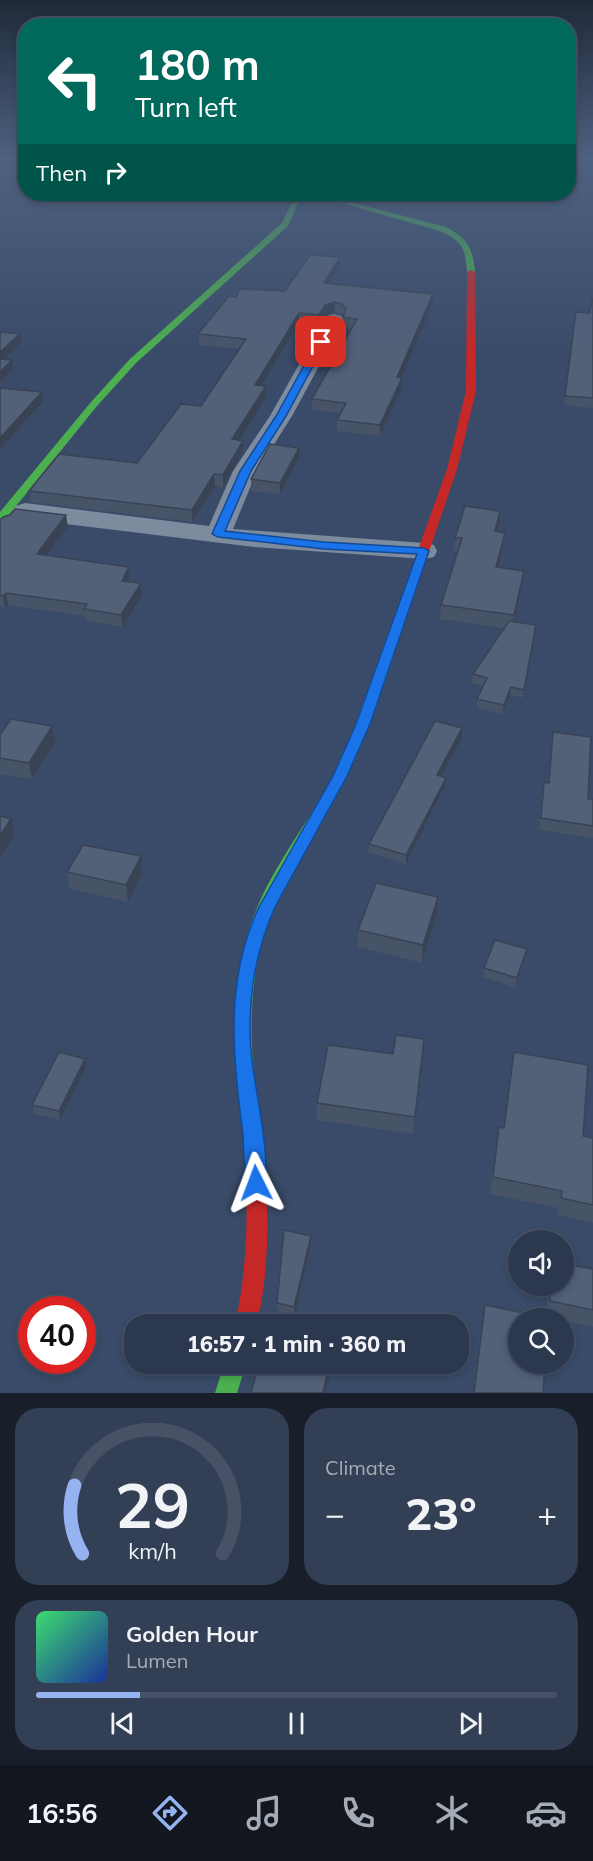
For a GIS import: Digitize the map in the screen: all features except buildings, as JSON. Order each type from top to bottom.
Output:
[{"type":"street","points":[[4,514],[94,404],[133,361],[286,222]]},
{"type":"street","points":[[249,1314],[257,1244],[256,1163],[243,1058],[243,1002],[248,962],[259,923],[340,776],[363,724],[452,469],[471,391],[469,249],[463,239],[443,228],[420,222]]},
{"type":"street","points":[[218,534],[250,462],[281,416],[334,320]]},
{"type":"street","points":[[4,514],[306,544],[424,551]]},
{"type":"street","points":[[226,1393],[232,1374]]},
{"type":"traffic: fast","points":[[0,519],[94,404],[133,361],[286,222]]},
{"type":"traffic: fast","points":[[417,222],[443,229],[462,240],[468,249],[471,272]]},
{"type":"traffic: fast","points":[[245,1073],[242,1036],[243,998],[249,960],[259,924],[286,867],[340,776],[382,670]]},
{"type":"traffic: fast","points":[[226,1393],[232,1374]]},
{"type":"traffic: jam","points":[[382,670],[452,469],[471,391],[471,272]]},
{"type":"traffic: jam","points":[[245,1073],[258,1199],[257,1262],[248,1314]]},
{"type":"route","points":[[256,1183],[256,1163],[243,1058],[243,1002],[248,962],[259,923],[275,890],[340,776],[363,724],[424,551],[359,548],[218,534],[245,471],[281,416],[321,342]]}]
